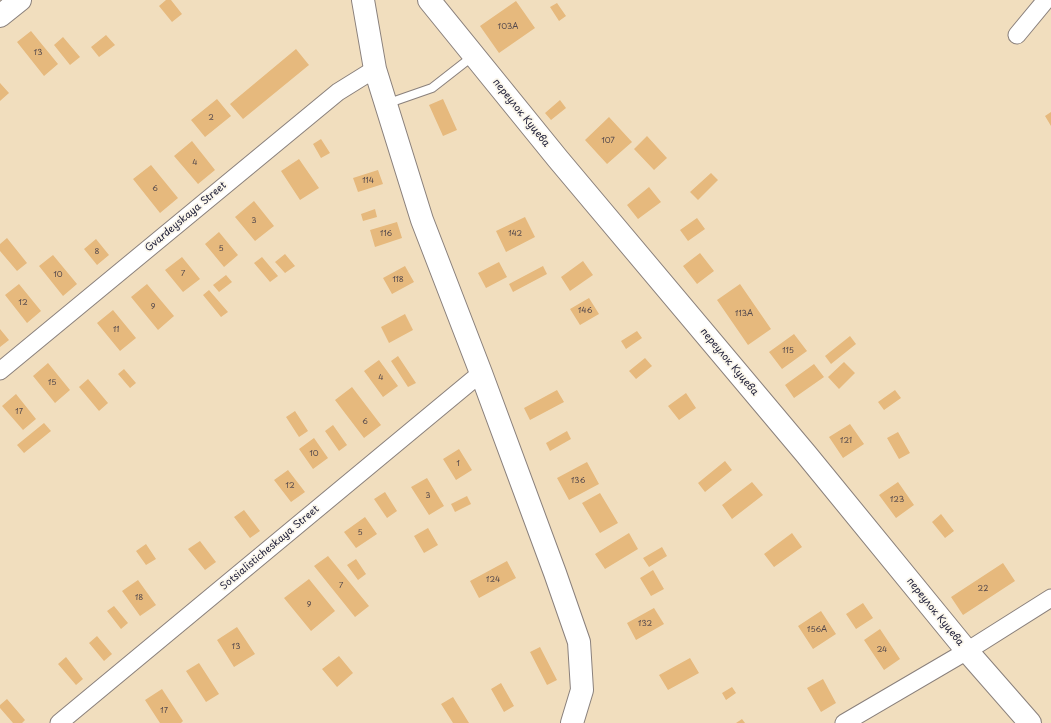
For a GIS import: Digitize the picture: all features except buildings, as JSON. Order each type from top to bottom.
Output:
[{"type":"street","points":[[0,16],[20,0]]},
{"type":"street","points":[[363,0],[375,69],[422,220],[481,373],[579,642],[582,690],[572,723]]},
{"type":"street","name":"переулок Куцева","points":[[429,0],[558,159],[806,454],[967,651],[1030,723]]},
{"type":"street","points":[[1017,34],[1046,0]]},
{"type":"street","name":"Gvardeyskaya Street","points":[[0,371],[338,92],[375,69]]},
{"type":"street","name":"Sotsialisticheskaya Street","points":[[59,723],[481,373]]},
{"type":"street","points":[[844,723],[967,651],[1051,598]]},
{"type":"lane","points":[[386,104],[432,88],[474,56]]}]
